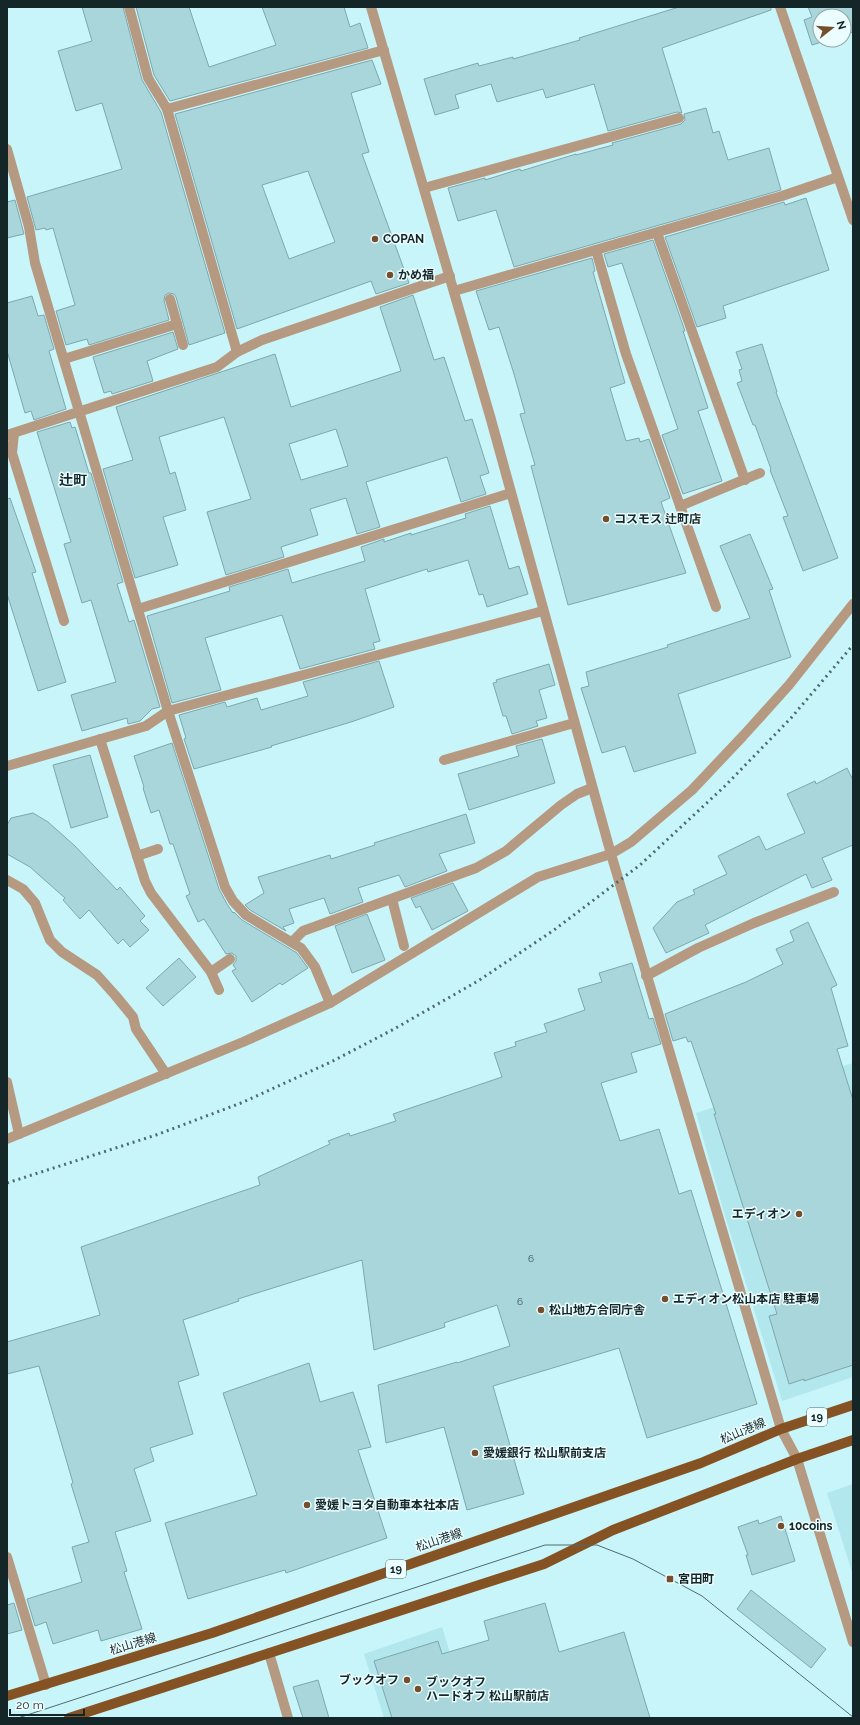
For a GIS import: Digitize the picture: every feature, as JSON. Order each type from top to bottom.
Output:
[{"type":"main road","name":"松山港線","points":[[7,1696],[212,1633],[701,1463],[781,1428],[853,1405]]},
{"type":"main road","points":[[69,1718],[544,1564],[612,1530],[797,1459],[853,1440]]},
{"type":"street","points":[[128,7],[148,78],[167,109],[237,352]]},
{"type":"street","points":[[372,7],[512,494],[592,788],[646,976],[781,1428],[797,1459],[853,1642]]},
{"type":"street","points":[[780,7],[853,220]]},
{"type":"street","points":[[167,109],[384,50]]},
{"type":"street","points":[[424,188],[678,118]]},
{"type":"street","points":[[7,149],[29,227],[35,263],[168,711],[225,887],[233,901],[246,915],[301,948],[314,967],[330,1003]]},
{"type":"street","points":[[454,291],[782,196],[838,177]]},
{"type":"street","points":[[657,233],[744,480]]},
{"type":"street","points":[[596,250],[626,354],[716,607]]},
{"type":"street","points":[[64,622],[12,453],[10,434],[217,368],[237,352],[262,340],[450,276]]},
{"type":"street","points":[[170,300],[183,345]]},
{"type":"street","points":[[64,359],[177,324]]},
{"type":"street","points":[[680,506],[760,473]]},
{"type":"street","points":[[138,609],[512,494]]},
{"type":"street","points":[[7,1139],[166,1074],[330,1003],[538,877],[611,854],[631,842],[692,790],[789,685],[853,604]]},
{"type":"street","points":[[7,766],[146,726],[168,711],[543,611]]},
{"type":"street","points":[[444,760],[574,723]]},
{"type":"street","points":[[100,739],[145,881],[151,893],[211,972],[219,990]]},
{"type":"street","points":[[292,942],[304,930],[476,868],[506,852],[561,805],[577,794],[592,788]]},
{"type":"street","points":[[137,856],[158,849]]},
{"type":"street","points":[[7,880],[23,888],[35,904],[50,940],[62,952],[96,975],[115,995],[133,1017],[136,1029],[166,1074]]},
{"type":"street","points":[[646,976],[698,948],[754,923],[834,892]]},
{"type":"street","points":[[392,899],[404,946]]},
{"type":"street","points":[[211,972],[230,959]]},
{"type":"street","points":[[7,1082],[19,1134]]},
{"type":"street","points":[[7,1557],[46,1684]]},
{"type":"street","points":[[269,1653],[288,1718]]},
{"type":"shaded area","name":"エディオン","points":[[853,1063],[853,1377],[782,1401],[725,1216],[696,1113]]},
{"type":"shaded area","points":[[853,1484],[853,1575],[827,1493]]},
{"type":"shaded area","name":"ブックオフ ハードオフ 松山駅前店","points":[[442,1627],[470,1718],[384,1718],[364,1654]]},
{"type":"building","points":[[82,7],[123,7],[142,80],[161,112],[225,333],[189,345],[176,297],[174,294],[169,293],[165,295],[164,300],[169,320],[89,345],[87,339],[66,345],[56,311],[75,305],[53,228],[36,230],[27,197],[122,169],[102,103],[76,111],[58,51],[92,41]]},
{"type":"building","points":[[136,7],[189,7],[209,67],[276,45],[262,7],[344,7],[350,27],[360,23],[368,48],[170,101],[154,75]]},
{"type":"building","points":[[679,7],[771,7],[771,10],[662,48],[682,113],[677,112],[608,131],[594,84],[546,98],[543,89],[497,102],[491,84],[455,95],[459,108],[435,115],[424,79],[478,63],[479,66],[513,57],[513,59],[580,40],[579,38]]},
{"type":"building","points":[[808,7],[853,7],[853,32],[852,8],[812,8],[812,17]]},
{"type":"building","points":[[812,17],[812,45],[804,20]]},
{"type":"building","points":[[372,60],[381,84],[351,93],[369,152],[362,154],[409,283],[376,294],[371,281],[237,329],[175,114]],"holes":[[[308,171],[335,242],[289,259],[262,185]]]},
{"type":"building","points":[[706,108],[713,133],[719,131],[728,160],[769,148],[781,190],[514,267],[496,210],[458,221],[448,188],[485,178],[485,180],[520,169],[521,171],[576,154],[613,145],[612,143],[681,124],[685,120],[684,114]]},
{"type":"building","points":[[806,198],[829,270],[723,306],[726,318],[697,327],[665,237],[784,202],[785,205]]},
{"type":"building","points":[[15,200],[24,234],[7,238],[7,202]]},
{"type":"building","points":[[653,240],[685,331],[683,331],[708,408],[698,411],[722,481],[683,494],[662,435],[678,429],[622,263],[608,267],[604,254]]},
{"type":"building","points":[[592,258],[595,271],[593,272],[625,383],[610,388],[626,441],[639,438],[640,442],[649,439],[670,498],[661,502],[686,573],[568,605],[531,466],[535,465],[520,414],[525,413],[514,374],[499,327],[489,330],[476,291]]},
{"type":"building","points":[[413,295],[434,360],[444,357],[465,421],[472,419],[489,473],[480,476],[486,494],[461,502],[447,457],[366,482],[380,527],[357,534],[346,498],[310,509],[318,535],[281,547],[284,557],[226,575],[207,512],[251,499],[224,417],[159,437],[170,474],[175,472],[186,510],[163,517],[178,565],[135,578],[103,469],[133,460],[116,407],[275,354],[291,407],[401,371],[380,307]],"holes":[[[336,429],[348,466],[301,480],[289,444]]]},
{"type":"building","points":[[32,296],[38,316],[44,315],[54,349],[49,351],[66,409],[34,420],[31,411],[25,413],[7,351],[7,303]]},
{"type":"building","points":[[173,332],[178,349],[147,361],[153,381],[112,394],[111,391],[104,393],[93,357]]},
{"type":"building","points":[[762,344],[776,392],[838,558],[803,571],[783,517],[788,516],[770,470],[771,469],[755,425],[753,425],[737,383],[742,381],[739,370],[742,369],[736,352]]},
{"type":"building","points":[[70,422],[72,428],[75,427],[89,473],[91,473],[123,582],[117,584],[129,622],[134,620],[160,707],[152,709],[140,721],[128,724],[127,718],[82,731],[71,695],[116,682],[91,600],[82,603],[64,544],[71,542],[37,432]]},
{"type":"building","points":[[10,498],[36,572],[32,573],[66,682],[38,691],[7,594],[7,499]]},
{"type":"building","points":[[490,506],[509,569],[519,566],[528,594],[487,607],[483,594],[479,595],[468,560],[428,572],[427,569],[365,589],[380,641],[373,643],[375,649],[300,669],[282,615],[205,638],[221,690],[172,703],[147,616],[230,591],[229,587],[288,569],[292,583],[365,561],[361,547],[384,539],[384,542],[411,533],[411,535],[466,518],[465,514]]},
{"type":"building","points":[[750,534],[773,589],[769,590],[791,657],[678,694],[696,753],[634,772],[625,746],[602,753],[581,688],[589,686],[586,672],[668,647],[667,645],[750,618],[720,546]]},
{"type":"building","points":[[379,661],[394,707],[351,722],[271,746],[272,747],[194,769],[184,739],[186,738],[179,715],[225,702],[227,707],[257,698],[261,710],[308,696],[303,682]]},
{"type":"building","points":[[549,664],[555,685],[539,690],[547,718],[536,721],[538,726],[512,734],[506,716],[503,716],[493,683],[497,682],[496,680]]},
{"type":"building","points":[[542,739],[555,783],[469,810],[458,774],[519,756],[516,746]]},
{"type":"building","points":[[172,743],[219,889],[227,904],[233,913],[234,912],[242,920],[297,953],[308,968],[282,985],[280,983],[252,1002],[232,971],[236,969],[233,965],[236,961],[236,956],[232,953],[226,954],[204,919],[198,922],[186,896],[190,894],[173,844],[170,844],[159,810],[151,813],[143,788],[144,787],[134,756]]},
{"type":"building","points":[[90,755],[108,817],[71,828],[53,765]]},
{"type":"building","points":[[847,768],[853,780],[853,845],[822,858],[832,880],[812,888],[806,874],[705,925],[709,933],[666,953],[653,928],[677,902],[695,894],[693,890],[727,874],[718,856],[759,836],[766,850],[805,833],[787,794],[815,781],[816,784]]},
{"type":"building","points":[[33,813],[48,822],[75,846],[117,890],[120,887],[145,916],[140,921],[149,930],[130,947],[123,939],[118,944],[89,910],[80,919],[63,900],[65,898],[30,867],[7,854],[7,825],[11,818]]},
{"type":"building","points":[[466,814],[475,843],[439,854],[447,871],[405,887],[399,875],[358,888],[363,902],[330,914],[324,898],[289,909],[294,923],[283,927],[286,931],[250,910],[245,905],[264,893],[258,877],[330,855],[331,859],[375,845],[374,843]]},
{"type":"building","points":[[453,883],[468,911],[432,930],[420,906],[416,908],[411,898]]},
{"type":"building","points":[[367,914],[385,960],[352,973],[335,926]]},
{"type":"building","name":"エディオン","points":[[808,922],[837,985],[831,988],[848,1046],[837,1049],[853,1100],[853,1365],[804,1381],[804,1379],[789,1384],[769,1316],[777,1314],[714,1114],[716,1114],[691,1041],[688,1042],[686,1037],[673,1041],[665,1014],[746,982],[783,964],[776,949],[794,941],[790,931]]},
{"type":"building","points":[[179,958],[196,977],[163,1006],[146,988]]},
{"type":"building","points":[[632,963],[649,1019],[653,1018],[661,1044],[631,1053],[637,1072],[601,1083],[620,1141],[659,1129],[679,1194],[691,1190],[757,1404],[647,1438],[619,1348],[493,1386],[524,1494],[467,1510],[444,1427],[386,1443],[378,1385],[457,1363],[510,1346],[497,1305],[444,1323],[445,1327],[374,1350],[362,1260],[238,1299],[239,1301],[183,1320],[199,1375],[178,1382],[193,1434],[150,1448],[154,1461],[134,1469],[151,1521],[115,1532],[127,1571],[124,1572],[142,1629],[101,1641],[98,1630],[53,1644],[46,1622],[35,1626],[27,1599],[82,1582],[72,1547],[89,1542],[71,1484],[73,1483],[39,1366],[7,1374],[7,1342],[100,1315],[81,1247],[260,1185],[258,1177],[330,1144],[328,1141],[349,1133],[350,1136],[396,1121],[393,1114],[502,1077],[494,1053],[516,1046],[515,1042],[547,1032],[544,1024],[585,1010],[578,989],[602,982],[599,973]]},
{"type":"building","points":[[309,1363],[320,1402],[353,1392],[371,1447],[358,1450],[387,1538],[286,1573],[285,1570],[188,1599],[165,1523],[257,1495],[223,1393]]},
{"type":"building","points":[[781,1516],[795,1561],[752,1575],[746,1555],[748,1555],[738,1527],[758,1520],[759,1524]]},
{"type":"building","points":[[751,1590],[826,1649],[811,1668],[737,1609]]},
{"type":"building","points":[[14,1603],[22,1630],[7,1634],[7,1605]]},
{"type":"building","points":[[545,1603],[559,1652],[624,1632],[650,1718],[392,1718],[374,1661],[438,1641],[442,1654],[489,1640],[484,1621]]},
{"type":"building","points":[[318,1680],[329,1718],[303,1718],[293,1687]]},
{"type":"tram line","points":[[18,1718],[545,1545],[597,1545],[633,1559],[702,1596],[853,1717]]},
{"type":"railway","points":[[7,1183],[156,1135],[241,1103],[331,1062],[394,1029],[478,981],[554,930],[640,865],[725,786],[791,718],[853,645]]},
{"type":"place","name":"COPAN","points":[[375,239]]},
{"type":"place","name":"かめ福","points":[[390,275]]},
{"type":"place","name":"コスモス 辻町店","points":[[606,519]]},
{"type":"place","name":"エディオン","points":[[799,1214]]},
{"type":"place","name":"エディオン松山本店 駐車場","points":[[665,1299]]},
{"type":"place","name":"松山地方合同庁舎","points":[[541,1310]]},
{"type":"place","name":"愛媛銀行 松山駅前支店","points":[[475,1453]]},
{"type":"place","name":"愛媛トヨタ自動車本社本店","points":[[307,1505]]},
{"type":"place","name":"10coins","points":[[781,1526]]},
{"type":"place","name":"宮田町","points":[[670,1579]]},
{"type":"place","name":"ブックオフ","points":[[407,1680]]},
{"type":"place","name":"ブックオフ ハードオフ 松山駅前店","points":[[418,1689]]},
{"type":"district","name":"辻町","points":[[73,480]]}]
